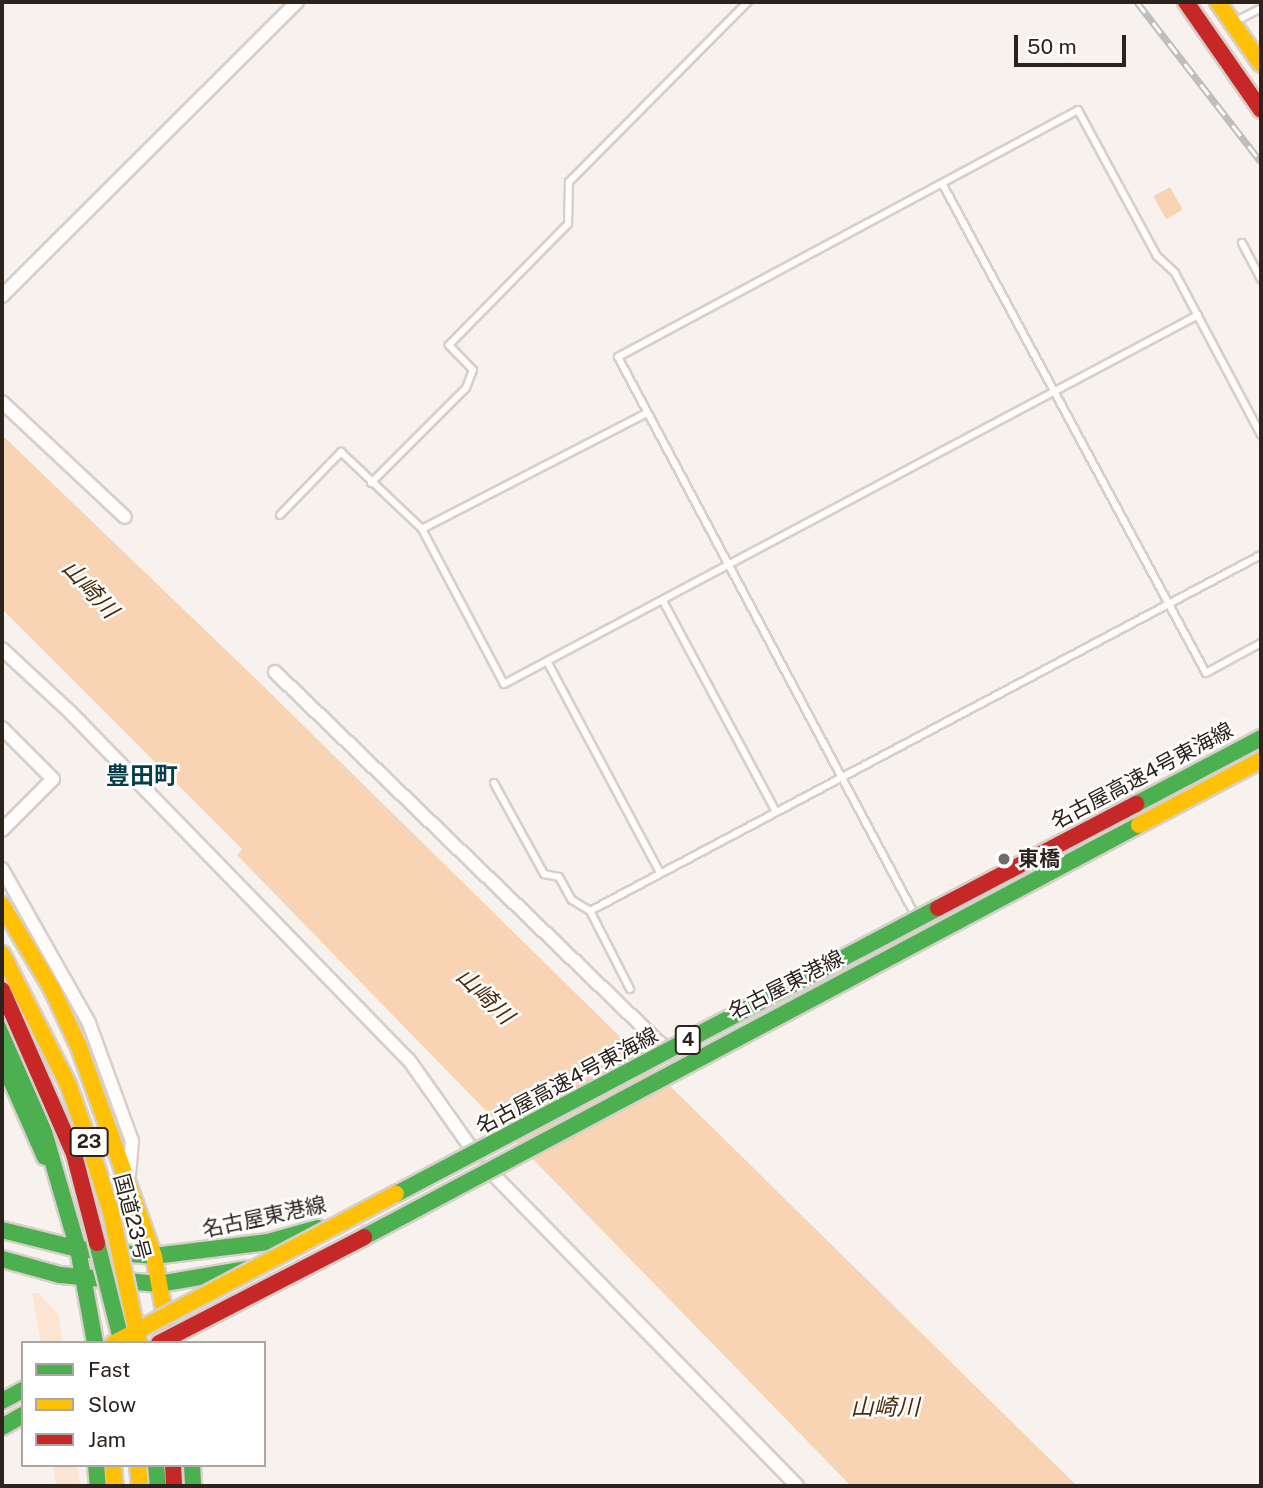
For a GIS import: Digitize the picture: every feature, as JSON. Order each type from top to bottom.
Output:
[{"type":"main road","points":[[1186,2],[1261,110]]},
{"type":"main road","points":[[1218,2],[1261,64]]},
{"type":"main road","name":"名古屋高速4号東海線","points":[[118,1341],[1261,737]]},
{"type":"main road","name":"名古屋東港線","points":[[2,1259],[83,1276],[159,1284],[281,1263],[373,1224],[921,926],[1261,747]]},
{"type":"main road","name":"名古屋東港線","points":[[668,1062],[1261,761]]},
{"type":"main road","name":"名古屋高速4号東海線","points":[[163,1341],[620,1103],[1261,761]]},
{"type":"main road","points":[[2,905],[52,989],[79,1047],[129,1174],[154,1256],[169,1341]]},
{"type":"main road","name":"国道23号","points":[[2,954],[57,1062],[87,1137],[111,1212],[139,1341]]},
{"type":"main road","name":"国道23号","points":[[2,990],[74,1154],[121,1341]]},
{"type":"main road","points":[[2,1028],[22,1071],[78,1249],[95,1341]]},
{"type":"main road","points":[[2,1060],[33,1136],[56,1175]]},
{"type":"main road","name":"名古屋東港線","points":[[2,1230],[78,1249],[154,1256],[268,1241],[363,1216],[487,1160]]},
{"type":"main road","points":[[2,1401],[21,1391]]},
{"type":"main road","points":[[2,1427],[21,1416]]},
{"type":"main road","points":[[96,1467],[98,1486]]},
{"type":"main road","points":[[113,1467],[115,1486]]},
{"type":"main road","points":[[138,1467],[140,1486]]},
{"type":"main road","points":[[156,1467],[158,1486]]},
{"type":"main road","points":[[173,1467],[174,1486]]},
{"type":"main road","points":[[192,1467],[193,1486]]},
{"type":"street","points":[[2,296],[297,2]]},
{"type":"street","points":[[2,402],[125,517]]},
{"type":"street","points":[[2,649],[70,712],[409,1060],[487,1160],[797,1486]]},
{"type":"street","points":[[275,672],[668,1062]]},
{"type":"street","points":[[2,728],[53,779],[2,830]]},
{"type":"street","points":[[2,869],[89,1023],[132,1141],[129,1174]]},
{"type":"lane","points":[[371,483],[466,388],[473,370],[449,345],[568,224],[569,182],[748,2]]},
{"type":"lane","points":[[1232,23],[1261,8]]},
{"type":"lane","points":[[921,926],[618,356],[943,185],[1078,110],[1157,256],[1175,273],[1261,435]]},
{"type":"lane","points":[[943,185],[1206,673],[1261,643]]},
{"type":"lane","points":[[1242,243],[1261,279]]},
{"type":"lane","points":[[280,514],[341,452],[422,529],[504,684],[548,663],[1198,315]]},
{"type":"lane","points":[[422,529],[648,413]]},
{"type":"lane","points":[[590,911],[1261,555]]},
{"type":"lane","points":[[663,601],[776,812]]},
{"type":"lane","points":[[548,663],[660,873]]},
{"type":"lane","points":[[494,783],[544,874],[559,877],[572,900],[590,911],[630,989]]},
{"type":"shaded area","points":[[32,1293],[38,1293],[59,1315],[62,1341],[41,1341]]},
{"type":"shaded area","points":[[53,1467],[77,1467],[80,1486],[56,1486]]},
{"type":"water","points":[[1170,187],[1183,210],[1166,219],[1153,196]]},
{"type":"water","name":"山崎川","points":[[2,435],[259,682],[1077,1486],[851,1486],[237,855],[242,849],[2,609]]},
{"type":"railway","points":[[1137,2],[1261,162]]},
{"type":"traffic: fast","points":[[1136,804],[1261,738]]},
{"type":"traffic: fast","points":[[364,1237],[1139,825]]},
{"type":"traffic: fast","points":[[396,1194],[938,908]]},
{"type":"traffic: fast","points":[[2,1028],[44,1132],[78,1249],[95,1341]]},
{"type":"traffic: fast","points":[[2,1060],[45,1157]]},
{"type":"traffic: fast","points":[[2,1230],[78,1249],[154,1256],[268,1242],[318,1228]]},
{"type":"traffic: fast","points":[[97,1243],[122,1341]]},
{"type":"traffic: fast","points":[[2,1259],[60,1275],[159,1284],[246,1269]]},
{"type":"traffic: fast","points":[[2,1401],[21,1391]]},
{"type":"traffic: fast","points":[[2,1427],[21,1416]]},
{"type":"traffic: fast","points":[[96,1467],[98,1486]]},
{"type":"traffic: fast","points":[[156,1467],[158,1486]]},
{"type":"traffic: fast","points":[[192,1467],[193,1486]]},
{"type":"traffic: slow","points":[[1218,2],[1261,64]]},
{"type":"traffic: slow","points":[[1139,825],[1261,760]]},
{"type":"traffic: slow","points":[[2,905],[52,989],[79,1047],[154,1256],[168,1333]]},
{"type":"traffic: slow","points":[[2,954],[68,1084],[87,1137],[111,1212],[139,1341]]},
{"type":"traffic: slow","points":[[118,1341],[396,1194]]},
{"type":"traffic: slow","points":[[113,1467],[115,1486]]},
{"type":"traffic: slow","points":[[138,1467],[140,1486]]},
{"type":"traffic: jam","points":[[1186,2],[1261,110]]},
{"type":"traffic: jam","points":[[938,908],[1136,804]]},
{"type":"traffic: jam","points":[[2,990],[74,1154],[97,1243]]},
{"type":"traffic: jam","points":[[163,1341],[364,1237]]},
{"type":"traffic: jam","points":[[173,1467],[174,1486]]},
{"type":"place","name":"東橋","points":[[1004,859]]},
{"type":"district","name":"豊田町","points":[[142,776]]}]
